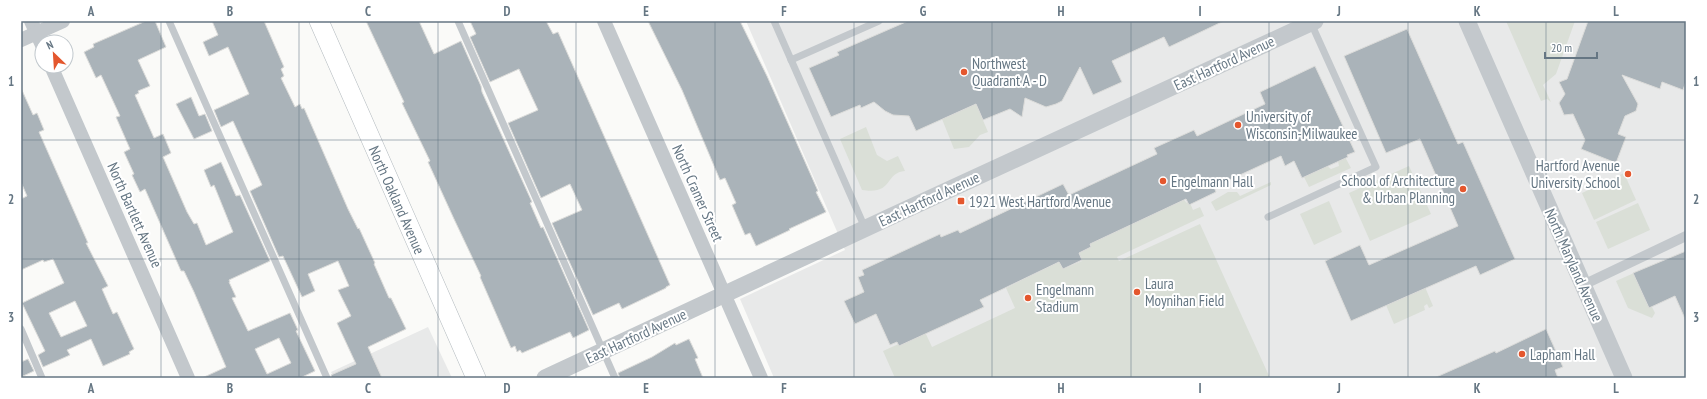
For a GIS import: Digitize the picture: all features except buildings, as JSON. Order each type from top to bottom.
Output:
[{"type":"main road","name":"North Oakland Avenue","points":[[319,21],[476,378]]},
{"type":"street","points":[[21,40],[63,21]]},
{"type":"street","name":"North Cramer Street","points":[[604,21],[761,378]]},
{"type":"street","name":"North Maryland Avenue","points":[[1467,21],[1624,378]]},
{"type":"street","name":"East Hartford Avenue","points":[[545,378],[865,228],[1313,22]]},
{"type":"street","name":"North Bartlett Avenue","points":[[55,74],[188,378]]},
{"type":"street","points":[[1583,285],[1686,236]]},
{"type":"lane","points":[[169,21],[328,378]]},
{"type":"lane","points":[[458,21],[615,378]]},
{"type":"lane","points":[[774,21],[865,228]]},
{"type":"lane","points":[[791,60],[880,21]]},
{"type":"lane","points":[[1268,218],[1376,167],[1313,22]]},
{"type":"lane","points":[[21,329],[42,378]]},
{"type":"shaded area","name":"University of Wisconsin-Milwaukee","points":[[746,21],[1686,21],[1686,378],[774,378],[740,299],[845,250]]},
{"type":"shaded area","points":[[1506,21],[1575,21],[1556,74],[1543,85],[1551,102],[1547,99],[1541,101]]},
{"type":"shaded area","points":[[976,104],[988,132],[980,135],[969,147],[954,149],[942,119]]},
{"type":"shaded area","points":[[866,127],[877,155],[887,161],[898,156],[905,171],[894,176],[884,187],[872,191],[862,190],[840,139]]},
{"type":"shaded area","points":[[1345,157],[1351,168],[1309,187],[1304,177],[1327,166],[1331,169],[1339,166],[1338,161]]},
{"type":"shaded area","points":[[1409,166],[1431,214],[1370,241],[1349,193]]},
{"type":"shaded area","points":[[1624,173],[1636,200],[1594,220],[1582,193]]},
{"type":"shaded area","points":[[1271,182],[1271,185],[1216,211],[1211,202],[1228,192],[1237,192],[1240,196]]},
{"type":"shaded area","name":"Laura Moynihan Field","points":[[1184,200],[1187,203],[1190,203],[1193,210],[1200,207],[1204,216],[1117,257],[1119,261],[1200,224],[1270,378],[895,378],[883,351],[925,332],[932,347],[1015,308],[1006,288],[1059,262],[1063,269],[1082,261],[1079,253],[1091,247],[1089,243]]},
{"type":"shaded area","points":[[1329,201],[1342,232],[1314,245],[1300,214]]},
{"type":"shaded area","points":[[1638,203],[1650,230],[1608,249],[1596,222]]},
{"type":"shaded area","points":[[1634,273],[1649,307],[1652,307],[1655,313],[1652,318],[1628,308],[1616,281]]},
{"type":"shaded area","points":[[1425,287],[1433,306],[1429,308],[1427,304],[1424,306],[1425,310],[1394,324],[1386,305]]},
{"type":"shaded area","points":[[428,327],[452,378],[334,378],[331,372]]},
{"type":"place","name":"Northwest Quadrant A - D","points":[[964,72]]},
{"type":"place","name":"University of Wisconsin-Milwaukee","points":[[1238,125]]},
{"type":"place","name":"Hartford Avenue University School","points":[[1628,174]]},
{"type":"place","name":"Engelmann Hall","points":[[1163,181]]},
{"type":"place","name":"School of Architecture & Urban Planning","points":[[1463,189]]},
{"type":"place","name":"1921 West Hartford Avenue","points":[[961,201]]},
{"type":"place","name":"Laura Moynihan Field","points":[[1137,292]]},
{"type":"place","name":"Engelmann Stadium","points":[[1028,298]]},
{"type":"place","name":"Lapham Hall","points":[[1522,354]]}]
